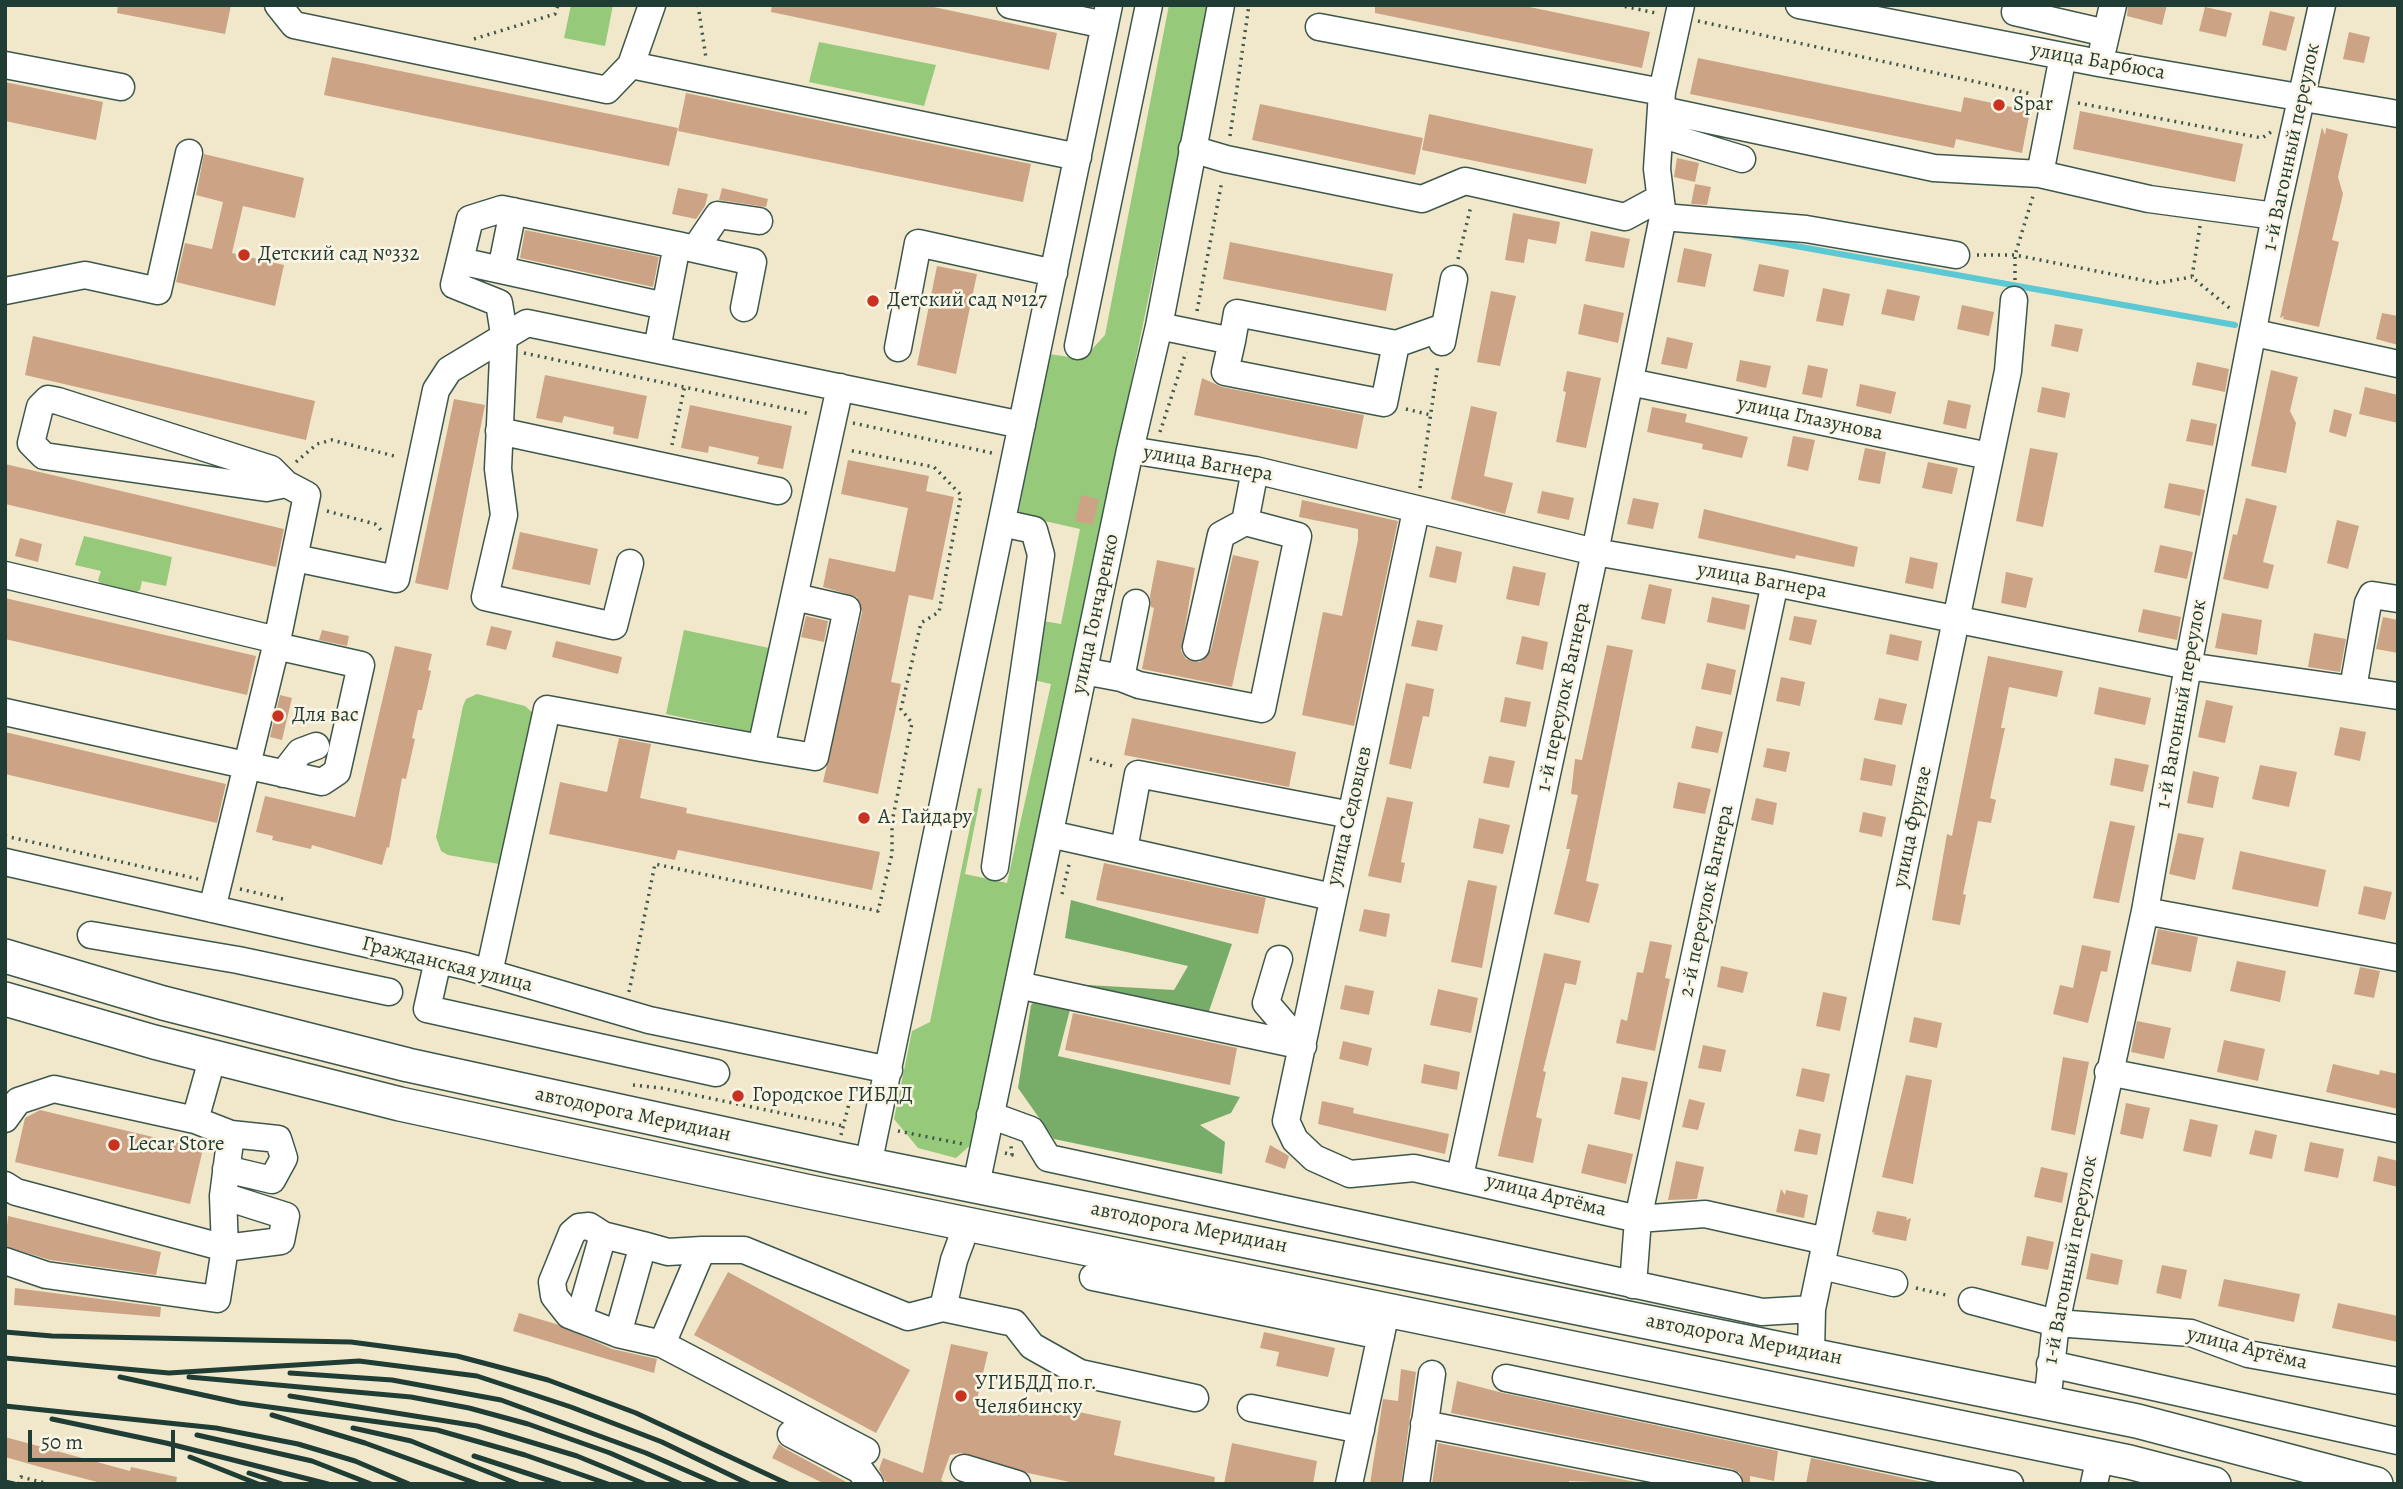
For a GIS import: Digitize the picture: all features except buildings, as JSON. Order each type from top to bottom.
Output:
[{"type":"main road","name":"автодорога Меридиан","points":[[5,956],[163,1003],[408,1065],[868,1165],[1811,1353],[2137,1421],[2376,1484]]},
{"type":"main road","name":"автодорога Меридиан","points":[[5,999],[400,1104],[968,1223],[1383,1322],[1535,1340],[1808,1396],[2097,1470],[2214,1484]]},
{"type":"main road","points":[[860,1202],[868,1165]]},
{"type":"main road","name":"улица Гончаренко","points":[[968,1223],[976,1185]]},
{"type":"street","points":[[278,5],[294,25],[607,90],[631,65],[652,5]]},
{"type":"street","points":[[868,1165],[1107,15],[1010,5]]},
{"type":"street","points":[[1078,346],[1149,5]]},
{"type":"street","name":"улица Гончаренко","points":[[976,1185],[1130,450],[1159,326],[1221,5]]},
{"type":"street","name":"улица Барбюса","points":[[1799,5],[2301,104],[2398,114]]},
{"type":"street","points":[[2099,63],[2113,5]]},
{"type":"street","name":"1-й Вагонный переулок","points":[[2046,1403],[2056,1322],[2145,911],[2188,666],[2255,333],[2275,216],[2322,5]]},
{"type":"street","points":[[2007,46],[2016,9],[2106,33]]},
{"type":"street","name":"1-й переулок Вагнера","points":[[1460,1175],[1630,382],[1661,207],[1657,169],[1662,112],[1680,11]]},
{"type":"street","points":[[1319,27],[1662,112],[1934,168],[2040,174],[2148,199],[2275,216]]},
{"type":"street","points":[[2040,174],[2063,56]]},
{"type":"street","points":[[5,65],[121,87]]},
{"type":"street","points":[[631,65],[1078,157]]},
{"type":"street","points":[[1662,112],[1742,159]]},
{"type":"street","points":[[1192,149],[1226,159],[1422,199],[1465,181],[1625,216],[1661,207],[1956,255]]},
{"type":"street","points":[[5,291],[85,275],[158,291],[188,153]]},
{"type":"street","points":[[630,563],[614,626],[485,597],[504,515],[498,469],[504,342],[499,303],[454,285],[470,219],[502,209],[753,262],[744,307]]},
{"type":"street","points":[[501,270],[513,211]]},
{"type":"street","points":[[657,349],[664,306],[686,247],[718,215],[759,221]]},
{"type":"street","points":[[898,348],[918,243],[1054,273]]},
{"type":"street","points":[[460,261],[664,306]]},
{"type":"street","points":[[1396,344],[1384,403],[1225,372],[1237,313],[1396,344],[1443,335],[1454,279]]},
{"type":"street","name":"улица Фрунзе","points":[[1811,1353],[1812,1309],[2008,371],[2014,300]]},
{"type":"street","points":[[295,558],[396,579],[436,390],[449,370],[504,342],[527,323],[1022,425]]},
{"type":"street","points":[[1159,326],[1232,341]]},
{"type":"street","points":[[2255,333],[2398,364]]},
{"type":"street","name":"улица Глазунова","points":[[1630,382],[1989,456]]},
{"type":"street","points":[[761,748],[840,387]]},
{"type":"street","points":[[212,909],[276,643],[307,495],[286,484],[271,469],[48,399],[40,407],[31,443],[44,456],[266,488],[286,484]]},
{"type":"street","points":[[499,431],[778,491]]},
{"type":"street","name":"улица Вагнера","points":[[1130,450],[1255,470],[1416,511],[1595,552],[1775,583],[2188,666],[2398,695]]},
{"type":"street","points":[[1245,522],[1255,470]]},
{"type":"street","name":"улица Седовцев","points":[[1286,1121],[1416,511]]},
{"type":"street","points":[[1084,671],[1121,678],[1139,685],[1262,709],[1298,536],[1245,522],[1221,536],[1196,647]]},
{"type":"street","points":[[996,867],[1041,555],[1034,530],[1002,523]]},
{"type":"street","points":[[5,575],[362,665],[337,772],[321,782],[5,712]]},
{"type":"street","name":"2-й переулок Вагнера","points":[[1633,1285],[1639,1219],[1775,583]]},
{"type":"street","points":[[2353,688],[2368,603],[2372,595],[2398,599]]},
{"type":"street","points":[[489,974],[547,709],[815,757],[847,608],[795,597]]},
{"type":"street","points":[[1121,678],[1136,603]]},
{"type":"street","points":[[283,774],[300,752],[316,746]]},
{"type":"street","points":[[1124,849],[1138,774],[1351,815]]},
{"type":"street","points":[[1050,834],[1332,897]]},
{"type":"street","name":"Гражданская улица","points":[[5,862],[438,960],[649,1020],[889,1070]]},
{"type":"street","points":[[2145,911],[2398,958]]},
{"type":"street","points":[[238,960],[248,917]]},
{"type":"street","points":[[91,934],[238,960],[389,992]]},
{"type":"street","points":[[1279,958],[1266,1003],[1303,1046]]},
{"type":"street","points":[[438,960],[427,1009],[716,1073]]},
{"type":"street","points":[[1018,985],[1303,1046]]},
{"type":"street","points":[[195,1120],[213,1056]]},
{"type":"street","points":[[2109,1072],[2398,1129]]},
{"type":"street","points":[[5,1119],[18,1101],[54,1089],[195,1120],[231,1134],[278,1139],[284,1158],[272,1180],[226,1169]]},
{"type":"street","points":[[990,1115],[1031,1130],[1048,1158],[1762,1312],[1812,1309]]},
{"type":"street","name":"улица Артёма","points":[[1286,1121],[1295,1140],[1314,1158],[1350,1174],[1414,1168],[1460,1175],[1639,1219],[1705,1214],[1824,1253],[1894,1283]]},
{"type":"street","points":[[5,1261],[46,1275],[217,1298],[225,1248],[223,1196],[231,1134]]},
{"type":"street","points":[[5,1185],[16,1192],[225,1248],[281,1241],[286,1216],[223,1196]]},
{"type":"street","points":[[943,1308],[954,1260],[968,1223]]},
{"type":"street","points":[[866,1451],[663,1344],[618,1334],[569,1315],[554,1296],[552,1282],[572,1233],[579,1227],[589,1226],[603,1235],[667,1252],[744,1250],[908,1317],[943,1308],[1014,1323],[1032,1346],[1080,1373],[1195,1398]]},
{"type":"street","points":[[579,1319],[603,1235]]},
{"type":"street","points":[[618,1334],[643,1245]]},
{"type":"street","points":[[663,1344],[702,1250]]},
{"type":"street","points":[[1093,1277],[1383,1322],[1349,1484]]},
{"type":"street","name":"улица Артёма","points":[[1972,1301],[2056,1322],[2191,1333],[2248,1354],[2398,1381]]},
{"type":"street","points":[[1535,1340],[1515,1380],[2010,1484]]},
{"type":"street","points":[[2050,1364],[2398,1441]]},
{"type":"street","points":[[1416,1484],[1432,1374]]},
{"type":"street","points":[[1798,1440],[1808,1396]]},
{"type":"street","points":[[1251,1408],[1361,1430]]},
{"type":"street","points":[[1424,1424],[1729,1484]]},
{"type":"street","points":[[791,1434],[860,1470],[870,1484]]},
{"type":"street","points":[[964,1468],[1017,1484]]},
{"type":"path","points":[[467,61],[474,38],[555,14],[558,5]]},
{"type":"path","points":[[698,5],[710,81]]},
{"type":"path","points":[[1618,5],[1680,11],[2053,98],[2262,138],[2301,104]]},
{"type":"path","points":[[2014,300],[2015,255],[2040,174]]},
{"type":"path","points":[[1454,279],[1476,184]]},
{"type":"path","points":[[2192,277],[2204,207]]},
{"type":"path","points":[[1956,255],[2015,255],[2157,283],[2192,277],[2224,302],[2255,333]]},
{"type":"path","points":[[1416,511],[1443,335]]},
{"type":"path","points":[[504,342],[994,454]]},
{"type":"path","points":[[668,467],[685,385]]},
{"type":"path","points":[[286,484],[297,461],[317,444],[332,440],[421,462]]},
{"type":"path","points":[[305,505],[375,524],[402,552]]},
{"type":"path","points":[[1090,759],[1138,774]]},
{"type":"path","points":[[619,1084],[661,1087],[844,1126]]},
{"type":"path","points":[[1894,1283],[1972,1301]]},
{"type":"path","points":[[19,1484],[21,1477],[49,1484]]},
{"type":"green space","points":[[571,5],[613,5],[605,46],[564,38]]},
{"type":"green space","points":[[1169,5],[1209,5],[974,1142],[956,1158],[918,1148],[894,1119],[912,1031],[930,1022],[978,788],[982,789],[965,874],[1007,883],[1051,684],[1025,678],[1037,620],[1061,624],[1080,529],[1018,515],[1049,354],[1083,359],[1105,335]]},
{"type":"green space","points":[[819,42],[936,65],[924,106],[809,82]]},
{"type":"green space","points":[[84,536],[172,557],[166,586],[142,581],[140,590],[133,594],[102,586],[98,580],[101,571],[75,565]]},
{"type":"green space","points":[[684,630],[769,648],[751,732],[666,714]]},
{"type":"green space","points":[[477,694],[525,706],[535,715],[506,859],[499,864],[448,855],[441,851],[436,837],[463,706],[466,699]]},
{"type":"green space","points":[[1071,900],[1232,944],[1207,1017],[1072,1002],[1058,1056],[1240,1097],[1231,1113],[1200,1125],[1225,1142],[1222,1174],[1054,1139],[1018,1088],[1031,1005],[1053,983],[1174,990],[1188,966],[1065,938]]},
{"type":"waterway","points":[[1734,235],[2235,325]]},
{"type":"railway","points":[[5,1332],[52,1336],[351,1342],[457,1356],[548,1380],[636,1413],[788,1484]]},
{"type":"railway","points":[[5,1358],[169,1373],[359,1361],[477,1376],[571,1407],[662,1442],[749,1484]]},
{"type":"railway","points":[[290,1373],[392,1380],[501,1400],[646,1453],[717,1484]]},
{"type":"railway","points":[[120,1377],[240,1403],[437,1430],[525,1455],[608,1484]]},
{"type":"railway","points":[[189,1377],[411,1397],[469,1408],[528,1424],[610,1453],[681,1484]]},
{"type":"railway","points":[[290,1396],[477,1426],[577,1456],[645,1484]]},
{"type":"railway","points":[[5,1406],[216,1428],[298,1444],[355,1461],[409,1484]]},
{"type":"railway","points":[[272,1415],[365,1443],[478,1484]]},
{"type":"railway","points":[[52,1419],[166,1443],[328,1484]]},
{"type":"railway","points":[[353,1428],[411,1441],[518,1484]]},
{"type":"railway","points":[[197,1435],[312,1461],[371,1484]]},
{"type":"railway","points":[[474,1456],[560,1484]]},
{"type":"railway","points":[[190,1457],[258,1484]]},
{"type":"railway","points":[[249,1473],[282,1484]]},
{"type":"railway","points":[[5,1482],[14,1484]]},
{"type":"place","name":"Spar","points":[[1999,105]]},
{"type":"place","name":"Детский сад №332","points":[[244,255]]},
{"type":"place","name":"Детский сад №127","points":[[873,301]]},
{"type":"place","name":"Для вас","points":[[278,716]]},
{"type":"place","name":"А. Гайдару","points":[[864,818]]},
{"type":"place","name":"Городское ГИБДД","points":[[738,1096]]},
{"type":"place","name":"Lecar Store","points":[[114,1145]]},
{"type":"place","name":"УГИБДД по г. Челябинску","points":[[961,1396]]}]
